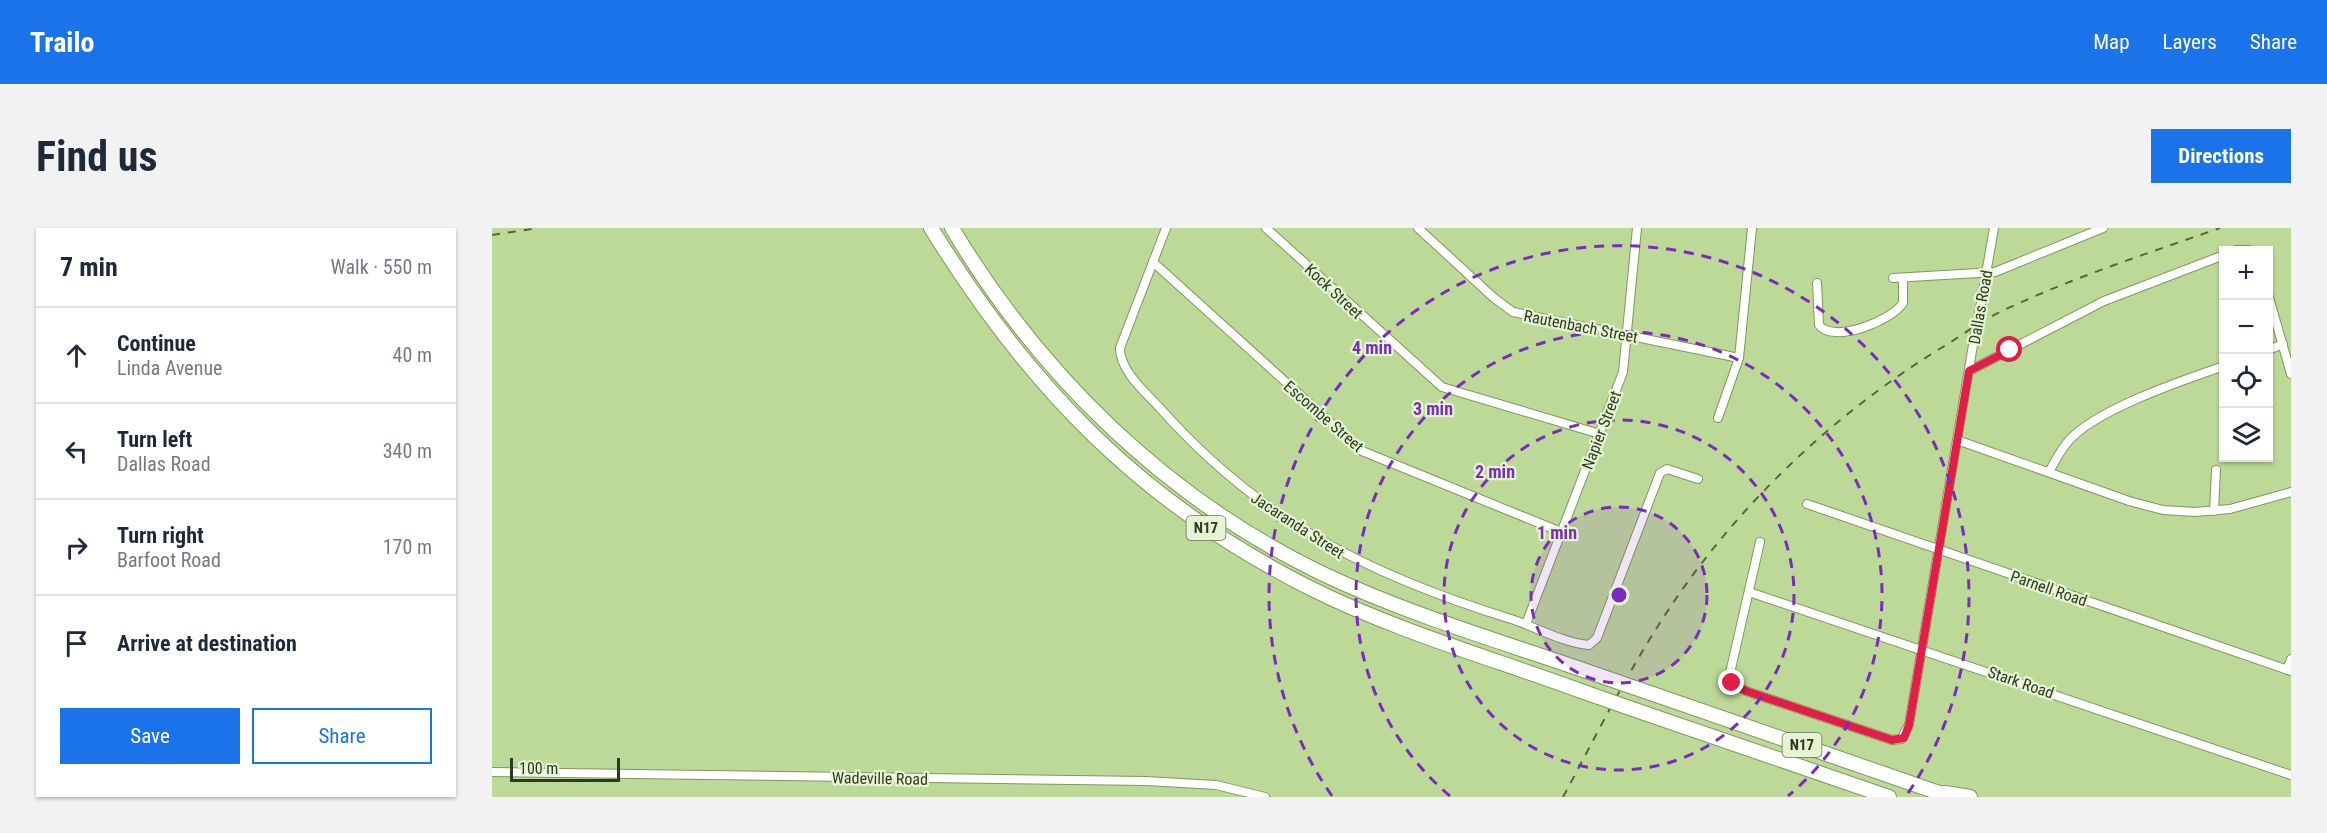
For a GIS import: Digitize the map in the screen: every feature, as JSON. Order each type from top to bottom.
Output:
[{"type":"highway","name":"N17","points":[[931,228],[986,314],[1057,400],[1130,469],[1208,529],[1311,588],[1357,609],[1581,691],[1889,797]]},
{"type":"highway","name":"N17","points":[[952,228],[1001,302],[1069,386],[1139,453],[1218,513],[1268,545],[1416,613],[1952,797]]},
{"type":"highway","points":[[1795,765],[1869,797]]},
{"type":"highway","points":[[1937,792],[1970,797]]},
{"type":"street","points":[[1153,262],[1166,228]]},
{"type":"street","name":"Kock Street","points":[[1266,228],[1442,387],[1600,434]]},
{"type":"street","name":"Rautenbach Street","points":[[1418,228],[1494,298],[1513,312],[1739,358]]},
{"type":"street","name":"Napier Street","points":[[1526,624],[1623,372],[1637,228]]},
{"type":"street","points":[[1718,418],[1739,358],[1752,228]]},
{"type":"street","name":"Dallas Road","points":[[1749,592],[1730,673],[1732,683],[1746,691],[1892,740],[1901,739],[1909,725],[1994,228]]},
{"type":"street","points":[[1893,278],[2003,270],[2103,228]]},
{"type":"street","points":[[1969,371],[2104,301],[2219,257]]},
{"type":"street","name":"Jacaranda Street","points":[[1153,262],[1122,342],[1120,354],[1131,374],[1187,439],[1232,480],[1292,524],[1380,572],[1585,645],[1592,644],[1597,638],[1659,473],[1668,469],[1698,479]]},
{"type":"street","name":"Escombe Street","points":[[1153,262],[1362,451],[1561,532]]},
{"type":"street","points":[[1817,283],[1819,325],[1830,331],[1865,328],[1890,315],[1903,303],[1903,278]]},
{"type":"street","points":[[2270,300],[2291,374]]},
{"type":"street","points":[[2273,348],[2283,344]]},
{"type":"street","points":[[2049,472],[2066,444],[2093,423],[2163,387],[2219,367]]},
{"type":"street","points":[[1957,440],[2154,508],[2178,512],[2214,511],[2252,504],[2291,492]]},
{"type":"street","points":[[2214,511],[2216,470]]},
{"type":"street","name":"Parnell Road","points":[[1807,504],[2289,671]]},
{"type":"street","points":[[1749,592],[1760,542]]},
{"type":"street","name":"Stark Road","points":[[1749,592],[1921,648],[2291,775]]},
{"type":"street","points":[[2289,671],[2291,659]]},
{"type":"street","name":"Wadeville Road","points":[[492,772],[1146,781],[1216,785],[1265,797]]},
{"type":"railway","points":[[492,235],[538,228]]},
{"type":"railway","points":[[1563,797],[1638,659],[1693,575],[1723,536],[1756,500],[1827,432],[1905,372],[1979,323],[2081,277],[2220,228]]},
{"type":"route","points":[[1732,683],[1746,691],[1892,740],[1904,738],[1909,725],[1969,371],[2010,350]]}]
